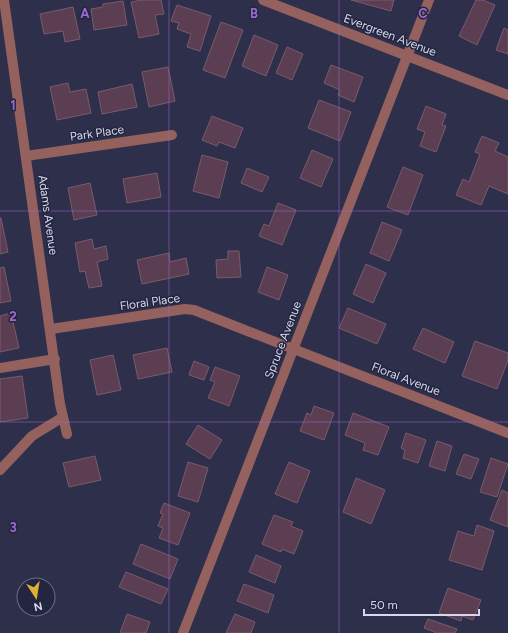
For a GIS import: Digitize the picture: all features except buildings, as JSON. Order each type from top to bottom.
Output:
[{"type":"street","name":"Adams Avenue","points":[[4,0],[51,329],[60,404],[67,434]]},
{"type":"street","name":"Evergreen Avenue","points":[[263,0],[508,95]]},
{"type":"street","name":"Spruce Avenue","points":[[183,633],[429,0]]},
{"type":"street","name":"Park Place","points":[[26,156],[172,135]]},
{"type":"street","name":"Floral Place","points":[[51,329],[185,309],[194,310],[294,349]]},
{"type":"street","name":"Floral Avenue","points":[[294,349],[508,433]]},
{"type":"street","points":[[0,368],[54,359]]},
{"type":"street","points":[[0,470],[32,436],[64,417]]}]
